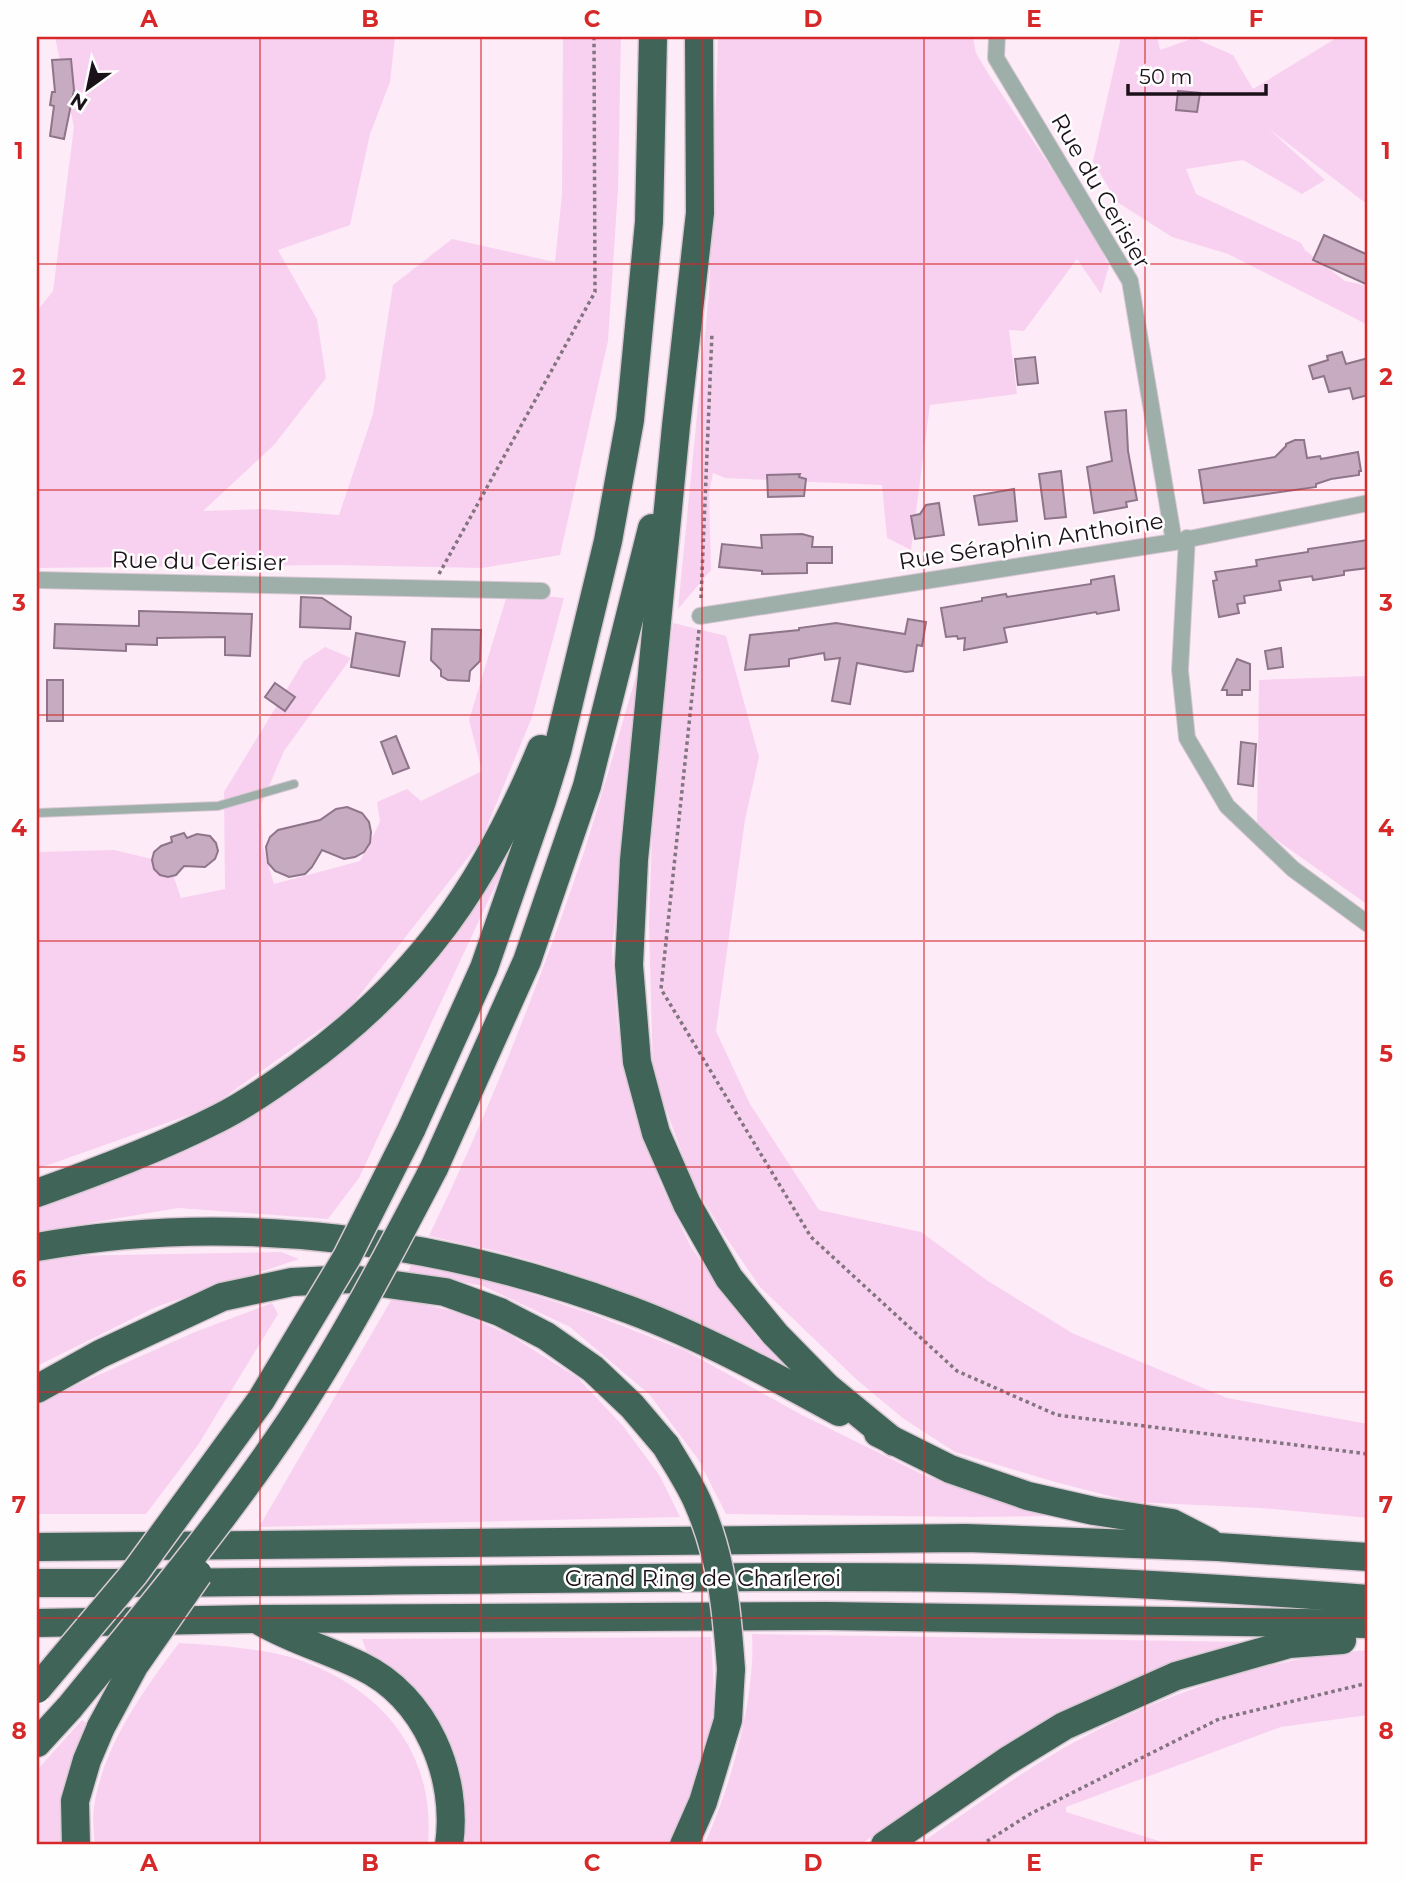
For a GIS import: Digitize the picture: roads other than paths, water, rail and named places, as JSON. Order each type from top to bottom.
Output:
[{"type":"highway","points":[[37,1689],[134,1574],[261,1400],[347,1257],[411,1130],[484,968],[542,801],[565,716],[608,541],[630,420],[649,222],[653,37]]},
{"type":"highway","points":[[699,37],[699,213],[634,860],[629,965],[637,1062],[656,1133],[687,1204],[729,1278],[775,1334],[827,1387],[894,1442]]},
{"type":"highway","points":[[37,1743],[70,1707],[218,1524],[291,1421],[377,1278],[433,1168],[527,961],[587,786],[676,426]]},
{"type":"highway","points":[[37,1193],[148,1152],[221,1117],[320,1052],[376,1004],[407,974],[442,930],[478,877],[517,806],[544,741],[565,716]]},
{"type":"highway","points":[[37,1247],[75,1240],[158,1234],[264,1231],[373,1243],[443,1256],[534,1278],[631,1310],[716,1348],[950,1469],[1028,1496],[1094,1511],[1171,1522],[1218,1547]]},
{"type":"highway","points":[[37,1389],[100,1354],[222,1297],[292,1282],[351,1279],[445,1292],[500,1312],[546,1336],[593,1369],[632,1406],[666,1446],[698,1503],[717,1558],[727,1607],[731,1669],[728,1720],[703,1802],[684,1845]]},
{"type":"highway","points":[[76,1845],[75,1801],[100,1727],[134,1666],[212,1553],[218,1524]]},
{"type":"highway","name":"Grand Ring de Charleroi","points":[[37,1547],[966,1538],[1218,1547],[1368,1557]]},
{"type":"highway","name":"Grand Ring de Charleroi","points":[[37,1583],[654,1577],[963,1578],[1241,1590],[1368,1599]]},
{"type":"highway","points":[[37,1623],[827,1616],[1368,1624]]},
{"type":"highway","points":[[256,1619],[282,1634],[364,1667],[404,1696],[429,1729],[442,1763],[453,1822],[449,1845]]},
{"type":"highway","points":[[885,1845],[1007,1761],[1064,1727],[1176,1676],[1289,1644],[1368,1638]]},
{"type":"street","name":"Rue du Cerisier","points":[[997,37],[996,58],[1130,281],[1180,540],[1180,670],[1187,738],[1227,806],[1293,869],[1368,924]]},
{"type":"street","name":"Rue Séraphin Anthoine","points":[[700,616],[1180,540],[1368,503]]},
{"type":"street","name":"Rue du Cerisier","points":[[37,580],[542,591]]},
{"type":"lane","points":[[37,813],[218,806],[295,784]]}]
